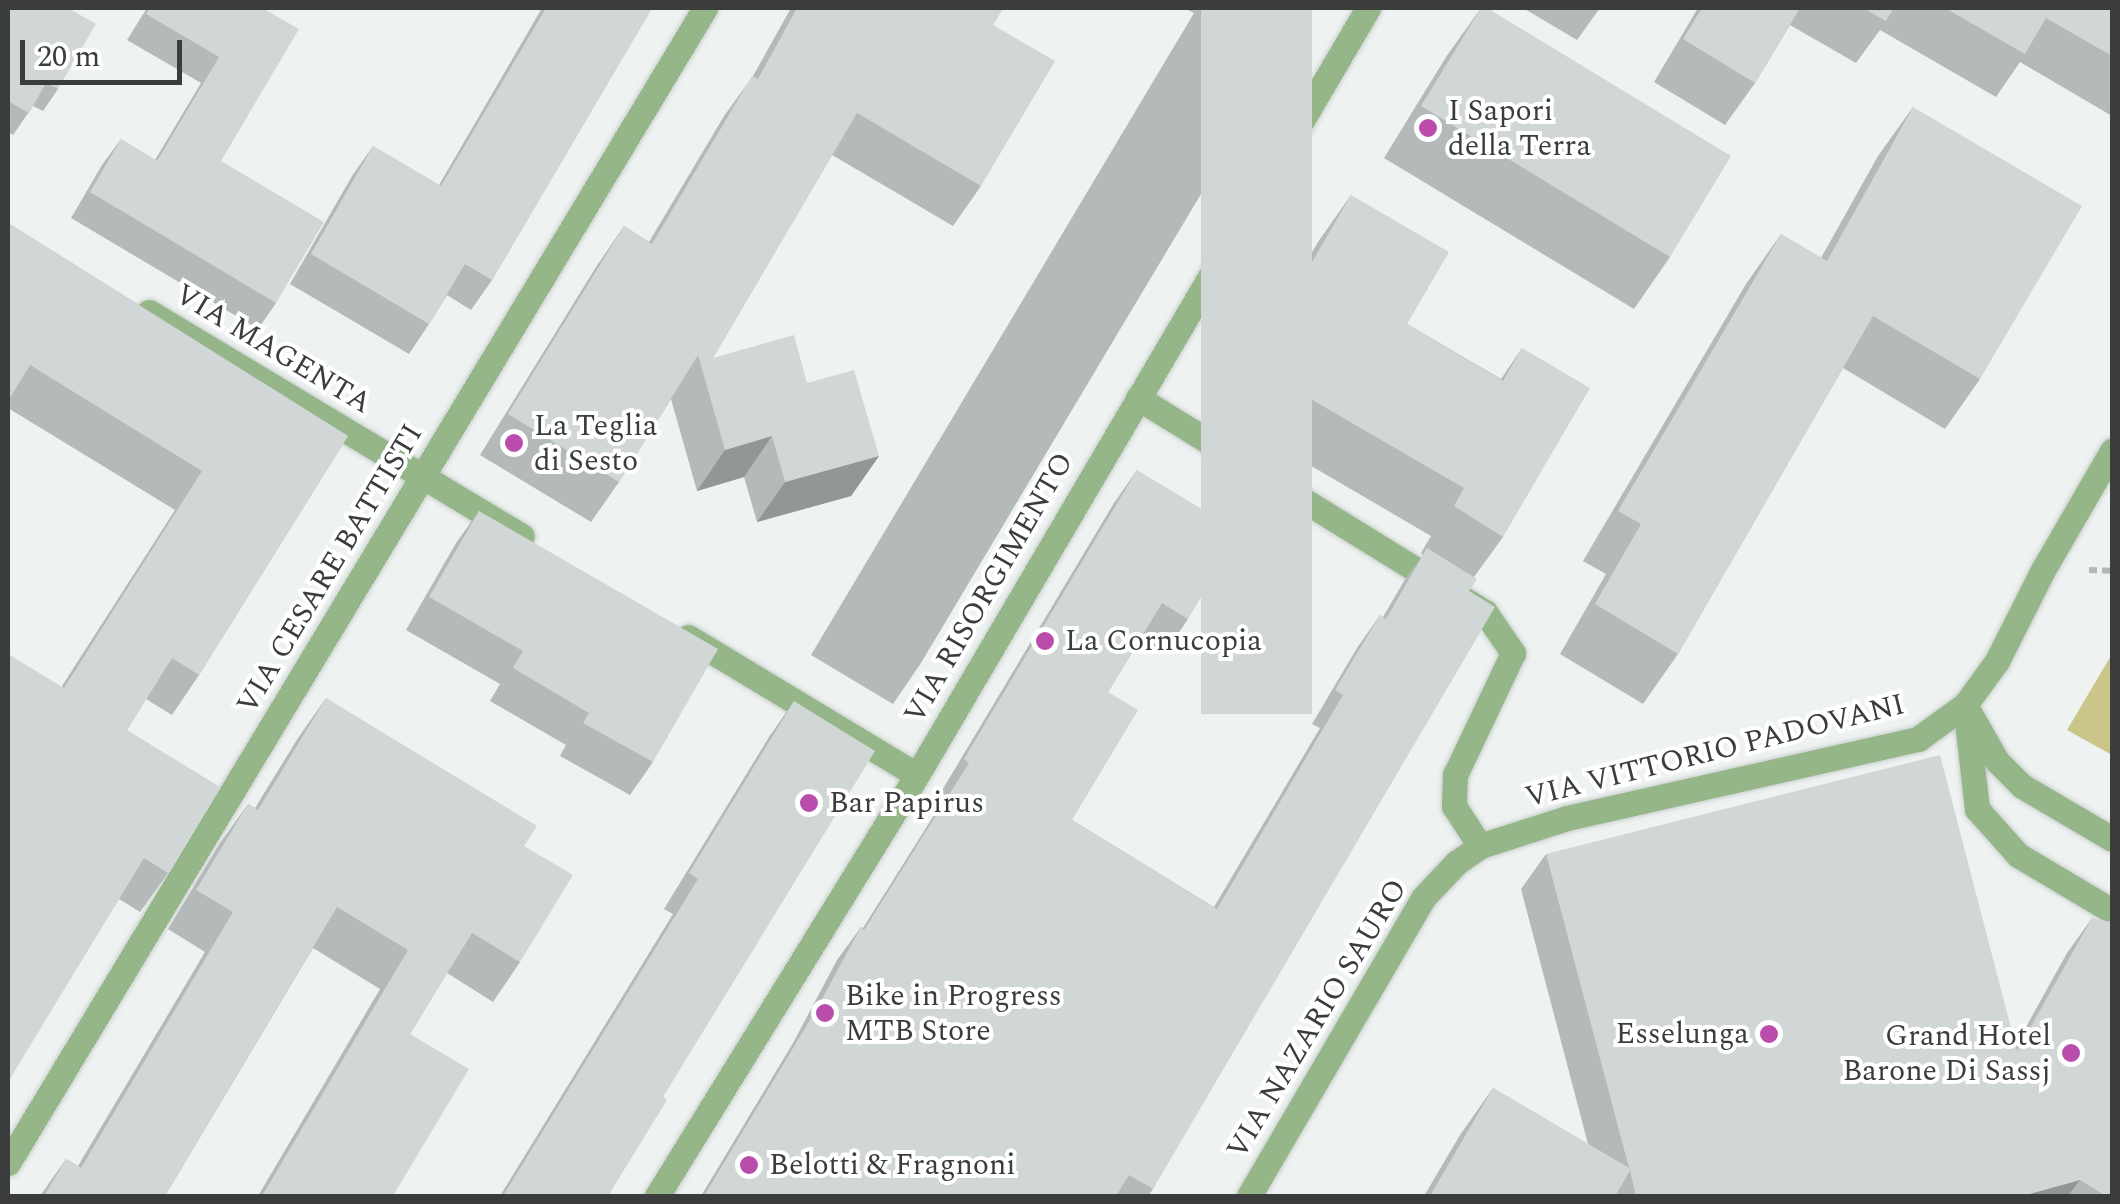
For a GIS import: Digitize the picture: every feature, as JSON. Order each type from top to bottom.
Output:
[{"type":"street","name":"VIA CESARE BATTISTI","points":[[8,1163],[705,8]]},
{"type":"street","name":"VIA RISORGIMENTO","points":[[658,1196],[916,775],[1368,8]]},
{"type":"street","name":"VIA MAGENTA","points":[[124,297],[542,548]]},
{"type":"street","points":[[1138,398],[1485,612],[1513,654],[1455,775],[1454,806],[1480,846]]},
{"type":"street","name":"VIA VITTORIO PADOVANI","points":[[1480,846],[1566,818],[1918,738],[1966,704],[1997,661],[2043,570],[2112,451]]},
{"type":"street","points":[[660,620],[916,775]]},
{"type":"street","points":[[1966,704],[1997,761],[2022,786],[2112,839]]},
{"type":"street","points":[[1966,704],[1976,809],[2018,855],[2112,910]]},
{"type":"street","name":"VIA NAZARIO SAURO","points":[[1250,1196],[1423,898],[1456,863],[1480,846]]},
{"type":"shaded area","points":[[2112,654],[2112,755],[2067,730]]},
{"type":"building","points":[[8,8],[68,8],[96,24],[58,89],[46,83],[29,113],[8,101]]},
{"type":"building","points":[[150,8],[262,8],[299,29],[221,161],[324,222],[276,303],[90,192],[121,139],[157,161],[219,57],[146,14]]},
{"type":"building","points":[[546,8],[652,8],[492,280],[465,264],[429,324],[311,254],[373,146],[441,186]]},
{"type":"building","points":[[797,8],[1003,8],[993,25],[1055,61],[981,186],[857,113],[713,358],[794,335],[807,383],[854,370],[879,456],[785,482],[772,436],[725,450],[698,355],[619,482],[508,414],[624,226],[652,244],[752,76],[758,79]]},
{"type":"building","points":[[1201,8],[1312,8],[1312,714],[1201,714]]},
{"type":"building","points":[[1481,8],[1487,8],[1731,156],[1670,257],[1421,106]]},
{"type":"building","points":[[1702,8],[1800,8],[1755,83],[1683,39]]},
{"type":"building","points":[[1863,8],[1894,8],[1886,21]]},
{"type":"building","points":[[1945,8],[2112,8],[2112,56],[2046,18],[2025,54]]},
{"type":"building","points":[[1913,107],[2082,206],[1980,379],[1873,316],[1678,654],[1595,604],[1641,524],[1618,511],[1781,234],[1827,261]]},
{"type":"building","points":[[1351,195],[1449,252],[1407,324],[1503,381],[1522,348],[1590,388],[1503,537],[1454,506],[1464,488],[1252,365]]},
{"type":"building","points":[[8,223],[348,436],[199,675],[172,658],[127,730],[220,787],[168,873],[144,858],[8,1082],[8,654],[64,688],[202,471],[30,365],[8,401]]},
{"type":"building","points":[[1137,470],[1240,532],[1188,619],[1162,603],[1108,692],[1138,710],[1072,820],[1217,909],[1343,695],[1335,690],[1380,615],[1386,619],[1427,548],[1477,579],[1469,591],[1495,607],[1153,1189],[1129,1175],[1116,1196],[704,1196],[861,927],[864,930],[969,763],[964,759]]},
{"type":"building","points":[[479,511],[718,649],[653,762],[583,723],[589,713],[513,668],[523,651],[429,597]]},
{"type":"building","points":[[326,698],[537,826],[524,846],[573,875],[520,962],[472,933],[410,1034],[469,1069],[393,1196],[262,1196],[408,950],[337,907],[165,1196],[44,1196],[66,1159],[81,1168],[233,912],[196,890],[248,804],[258,810]]},
{"type":"building","points":[[794,701],[875,751],[663,1097],[667,1100],[608,1196],[503,1196],[698,879],[689,873]]},
{"type":"building","name":"Esselunga","points":[[1940,755],[2017,1051],[2092,918],[2112,922],[2112,1196],[2080,1180],[2022,1196],[1636,1196],[1546,854]]},
{"type":"building","points":[[1493,1088],[1631,1169],[1615,1196],[1430,1196]]},
{"type":"place","name":"I Sapori della Terra","points":[[1428,128]]},
{"type":"place","name":"La Teglia di Sesto","points":[[514,443]]},
{"type":"place","name":"La Cornucopia","points":[[1045,641]]},
{"type":"place","name":"Bar Papirus","points":[[809,803]]},
{"type":"place","name":"Bike in Progress MTB Store","points":[[825,1013]]},
{"type":"place","name":"Esselunga","points":[[1769,1034]]},
{"type":"place","name":"Grand Hotel Barone Di Sassj","points":[[2071,1053]]},
{"type":"place","name":"Belotti & Fragnoni","points":[[749,1165]]}]
